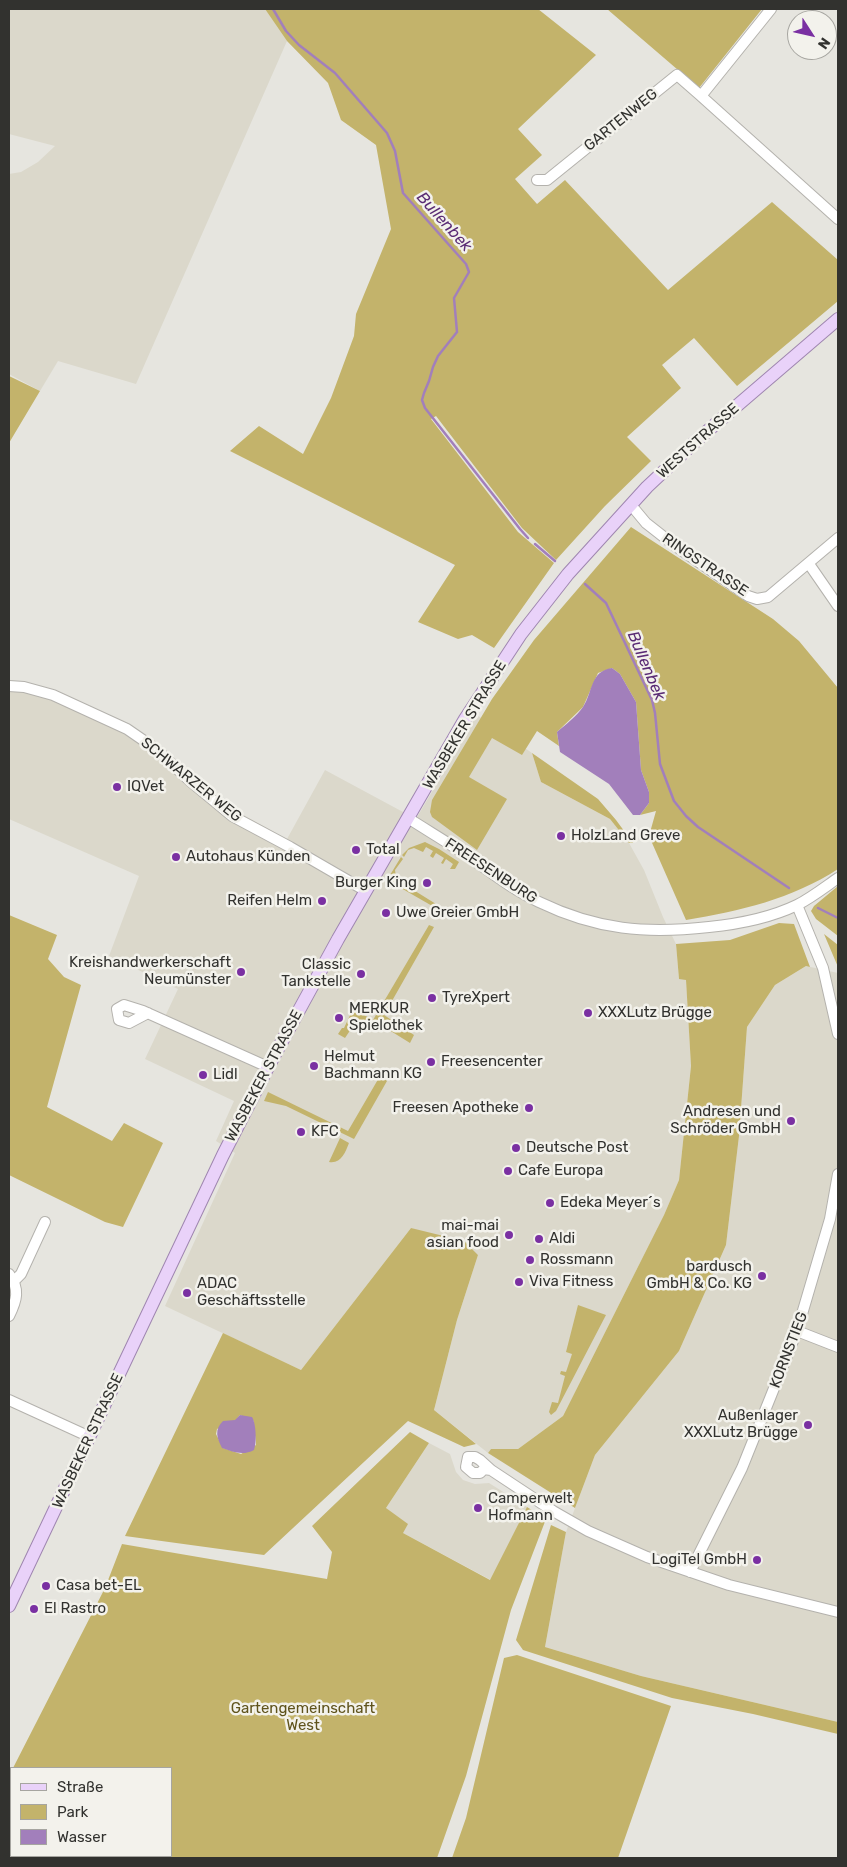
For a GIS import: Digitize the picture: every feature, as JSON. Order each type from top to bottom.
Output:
[{"type":"main road","name":"WESTSTRASSE","points":[[568,574],[654,480],[697,440],[838,319]]},
{"type":"main road","name":"WASBEKER STRASSE","points":[[9,1606],[222,1158],[268,1067],[366,891],[465,720],[511,649],[568,574]]},
{"type":"street","points":[[701,96],[771,9]]},
{"type":"street","name":"GARTENWEG","points":[[538,180],[547,180],[677,75],[838,219]]},
{"type":"street","name":"RINGSTRASSE","points":[[631,505],[646,522],[674,545],[748,596],[757,599],[768,597],[838,538]]},
{"type":"street","points":[[809,564],[838,606]]},
{"type":"street","name":"SCHWARZER WEG","points":[[9,686],[24,687],[53,695],[127,730],[156,749],[191,782],[232,816],[290,846],[366,891]]},
{"type":"street","name":"FREESENBURG","points":[[408,818],[468,856],[506,885],[530,898],[576,918],[607,926],[644,931],[672,931],[732,925],[797,905],[838,878]]},
{"type":"street","points":[[797,905],[823,968],[838,1034]]},
{"type":"street","points":[[148,1013],[268,1067]]},
{"type":"street","name":"KORNSTIEG","points":[[690,1572],[742,1468],[797,1331],[830,1219],[838,1174]]},
{"type":"street","points":[[9,1316],[17,1294],[11,1277],[21,1274],[45,1222]]},
{"type":"street","points":[[797,1331],[838,1347]]},
{"type":"street","points":[[9,1400],[90,1437]]},
{"type":"street","points":[[491,1470],[553,1511],[588,1530],[647,1557],[729,1585],[838,1612]]},
{"type":"shaded area","points":[[9,9],[265,9],[287,41],[136,384],[58,361],[40,391],[9,374],[9,174],[21,172],[38,162],[55,146],[9,134]]},
{"type":"shaded area","points":[[9,681],[129,725],[160,745],[236,811],[287,839],[325,770],[416,819],[477,715],[532,753],[541,782],[610,819],[629,843],[644,870],[676,944],[679,979],[686,979],[691,1066],[679,1180],[664,1215],[563,1416],[518,1449],[491,1449],[488,1453],[434,1410],[457,1320],[478,1255],[411,1228],[301,1370],[165,1306],[235,1153],[216,1141],[234,1101],[145,1059],[178,989],[109,956],[139,876],[9,819]]},
{"type":"shaded area","points":[[806,966],[838,973],[838,1722],[641,1676],[545,1647],[566,1532],[595,1455],[679,1351],[726,1245],[739,1136],[747,1027],[775,985]]},
{"type":"shaded area","points":[[429,1443],[450,1454],[456,1472],[463,1480],[475,1484],[489,1483],[527,1507],[491,1580],[403,1533],[386,1508]]},
{"type":"green space","points":[[265,9],[538,9],[596,55],[518,129],[542,155],[515,179],[537,204],[565,180],[668,290],[772,202],[838,260],[838,301],[737,386],[694,338],[662,365],[681,388],[627,437],[651,461],[605,506],[556,560],[522,528],[436,416],[431,419],[518,532],[554,563],[494,648],[472,635],[458,639],[418,622],[455,565],[230,451],[259,426],[303,454],[331,398],[354,336],[356,314],[391,229],[376,145],[341,120],[328,83],[287,41]]},
{"type":"green space","points":[[607,9],[762,9],[699,88]]},
{"type":"green space","points":[[9,376],[40,391],[9,443]]},
{"type":"green space","points":[[631,527],[773,619],[799,641],[838,688],[838,869],[784,896],[746,908],[686,920],[649,836],[656,811],[640,815],[649,803],[649,792],[641,770],[636,702],[620,674],[612,668],[598,673],[583,707],[557,732],[559,746],[537,731],[522,755],[492,738],[469,777],[507,799],[477,850],[432,817],[430,812],[432,800],[492,699],[534,640]]},
{"type":"green space","points":[[532,753],[598,799],[633,843],[629,843],[610,819],[541,782]]},
{"type":"green space","points":[[425,842],[459,862],[455,869],[450,869],[453,864],[446,859],[443,864],[441,863],[444,858],[436,853],[433,858],[430,856],[433,851],[426,847],[423,852],[414,848],[408,850],[404,857],[402,855],[409,848]]},
{"type":"green space","points":[[401,857],[403,859],[395,870],[396,877],[399,881],[436,904],[434,907],[387,880]]},
{"type":"green space","points":[[838,886],[838,936],[816,919],[811,911],[814,906]]},
{"type":"green space","points":[[9,915],[57,935],[48,959],[64,977],[81,985],[47,1107],[112,1141],[124,1123],[163,1143],[123,1227],[105,1222],[9,1175]]},
{"type":"green space","points":[[779,923],[794,924],[810,967],[806,966],[775,985],[747,1027],[739,1136],[726,1245],[679,1351],[595,1455],[575,1508],[488,1453],[491,1449],[518,1449],[563,1416],[664,1215],[679,1180],[691,1066],[686,980],[679,979],[676,944],[730,940]]},
{"type":"green space","points":[[429,925],[434,927],[384,1015],[414,1035],[410,1043],[373,1020]]},
{"type":"green space","points":[[824,934],[838,945],[838,967]]},
{"type":"green space","points":[[353,1009],[373,1020],[364,1032],[353,1026],[345,1038],[338,1034],[344,1028]]},
{"type":"green space","points":[[380,1076],[387,1081],[354,1139],[286,1106],[264,1101],[268,1092],[348,1131]]},
{"type":"green space","points":[[340,1138],[349,1143],[346,1150],[340,1160],[329,1162]]},
{"type":"green space","points":[[411,1228],[464,1241],[478,1255],[457,1320],[434,1410],[476,1444],[464,1447],[408,1421],[264,1555],[125,1536],[223,1333],[301,1370]],"holes":[[[240,1415],[254,1421],[256,1445],[241,1454],[223,1448],[216,1434],[217,1429],[236,1420]]]},
{"type":"green space","points":[[578,1305],[606,1315],[556,1411],[551,1415],[549,1412],[552,1402],[558,1403],[565,1376],[560,1374],[561,1371],[566,1372],[572,1354],[566,1352]]},
{"type":"green space","name":"Gartengemeinschaft West","points":[[410,1432],[429,1443],[386,1508],[408,1524],[403,1533],[490,1580],[527,1507],[546,1519],[511,1610],[466,1776],[437,1858],[9,1858],[10,1774],[10,1857],[172,1857],[172,1767],[14,1767],[105,1588],[122,1544],[327,1579],[332,1552],[312,1526]]},
{"type":"green space","points":[[551,1525],[566,1532],[545,1647],[641,1676],[838,1722],[838,1734],[753,1714],[672,1698],[523,1650],[516,1640]]},
{"type":"green space","points":[[517,1655],[671,1706],[618,1858],[452,1858],[466,1818],[504,1658]]},
{"type":"water","points":[[612,668],[620,674],[636,702],[641,770],[649,792],[649,803],[640,815],[633,815],[609,784],[560,752],[557,732],[583,707],[593,683],[600,673]]},
{"type":"water","points":[[240,1415],[252,1417],[255,1428],[256,1442],[254,1450],[246,1453],[222,1448],[217,1431],[223,1421],[235,1420]]},
{"type":"waterway","name":"Bullenbek","points":[[273,9],[286,31],[299,45],[335,73],[387,133],[395,151],[403,193],[466,264],[469,272],[454,298],[457,332],[438,356],[422,400],[425,408],[528,538]]},
{"type":"waterway","name":"Bullenbek","points":[[535,544],[555,561]]},
{"type":"waterway","name":"Bullenbek","points":[[585,584],[606,603],[652,700],[660,764],[674,801],[698,827],[789,888]]},
{"type":"waterway","name":"Bullenbek","points":[[818,908],[838,918]]},
{"type":"place","name":"IQVet","points":[[117,787]]},
{"type":"place","name":"HolzLand Greve","points":[[561,836]]},
{"type":"place","name":"Total","points":[[356,850]]},
{"type":"place","name":"Autohaus Künden","points":[[176,857]]},
{"type":"place","name":"Burger King","points":[[427,883]]},
{"type":"place","name":"Reifen Helm","points":[[322,901]]},
{"type":"place","name":"Uwe Greier GmbH","points":[[386,913]]},
{"type":"place","name":"Kreishandwerkerschaft Neumünster","points":[[241,972]]},
{"type":"place","name":"Classic Tankstelle","points":[[361,974]]},
{"type":"place","name":"TyreXpert","points":[[432,998]]},
{"type":"place","name":"XXXLutz Brügge","points":[[588,1013]]},
{"type":"place","name":"MERKUR Spielothek","points":[[339,1018]]},
{"type":"place","name":"Freesencenter","points":[[431,1062]]},
{"type":"place","name":"Helmut Bachmann KG","points":[[314,1066]]},
{"type":"place","name":"Lidl","points":[[203,1075]]},
{"type":"place","name":"Freesen Apotheke","points":[[529,1108]]},
{"type":"place","name":"Andresen und Schröder GmbH","points":[[791,1121]]},
{"type":"place","name":"KFC","points":[[301,1132]]},
{"type":"place","name":"Deutsche Post","points":[[516,1148]]},
{"type":"place","name":"Cafe Europa","points":[[508,1171]]},
{"type":"place","name":"Edeka Meyer´s","points":[[550,1203]]},
{"type":"place","name":"mai-mai asian food","points":[[509,1235]]},
{"type":"place","name":"Aldi","points":[[539,1239]]},
{"type":"place","name":"Rossmann","points":[[530,1260]]},
{"type":"place","name":"bardusch GmbH & Co. KG","points":[[762,1276]]},
{"type":"place","name":"Viva Fitness","points":[[519,1282]]},
{"type":"place","name":"ADAC Geschäftsstelle","points":[[187,1293]]},
{"type":"place","name":"Außenlager XXXLutz Brügge","points":[[808,1425]]},
{"type":"place","name":"Camperwelt Hofmann","points":[[478,1508]]},
{"type":"place","name":"LogiTel GmbH","points":[[757,1560]]},
{"type":"place","name":"Casa bet-EL","points":[[46,1586]]},
{"type":"place","name":"El Rastro","points":[[34,1609]]}]
